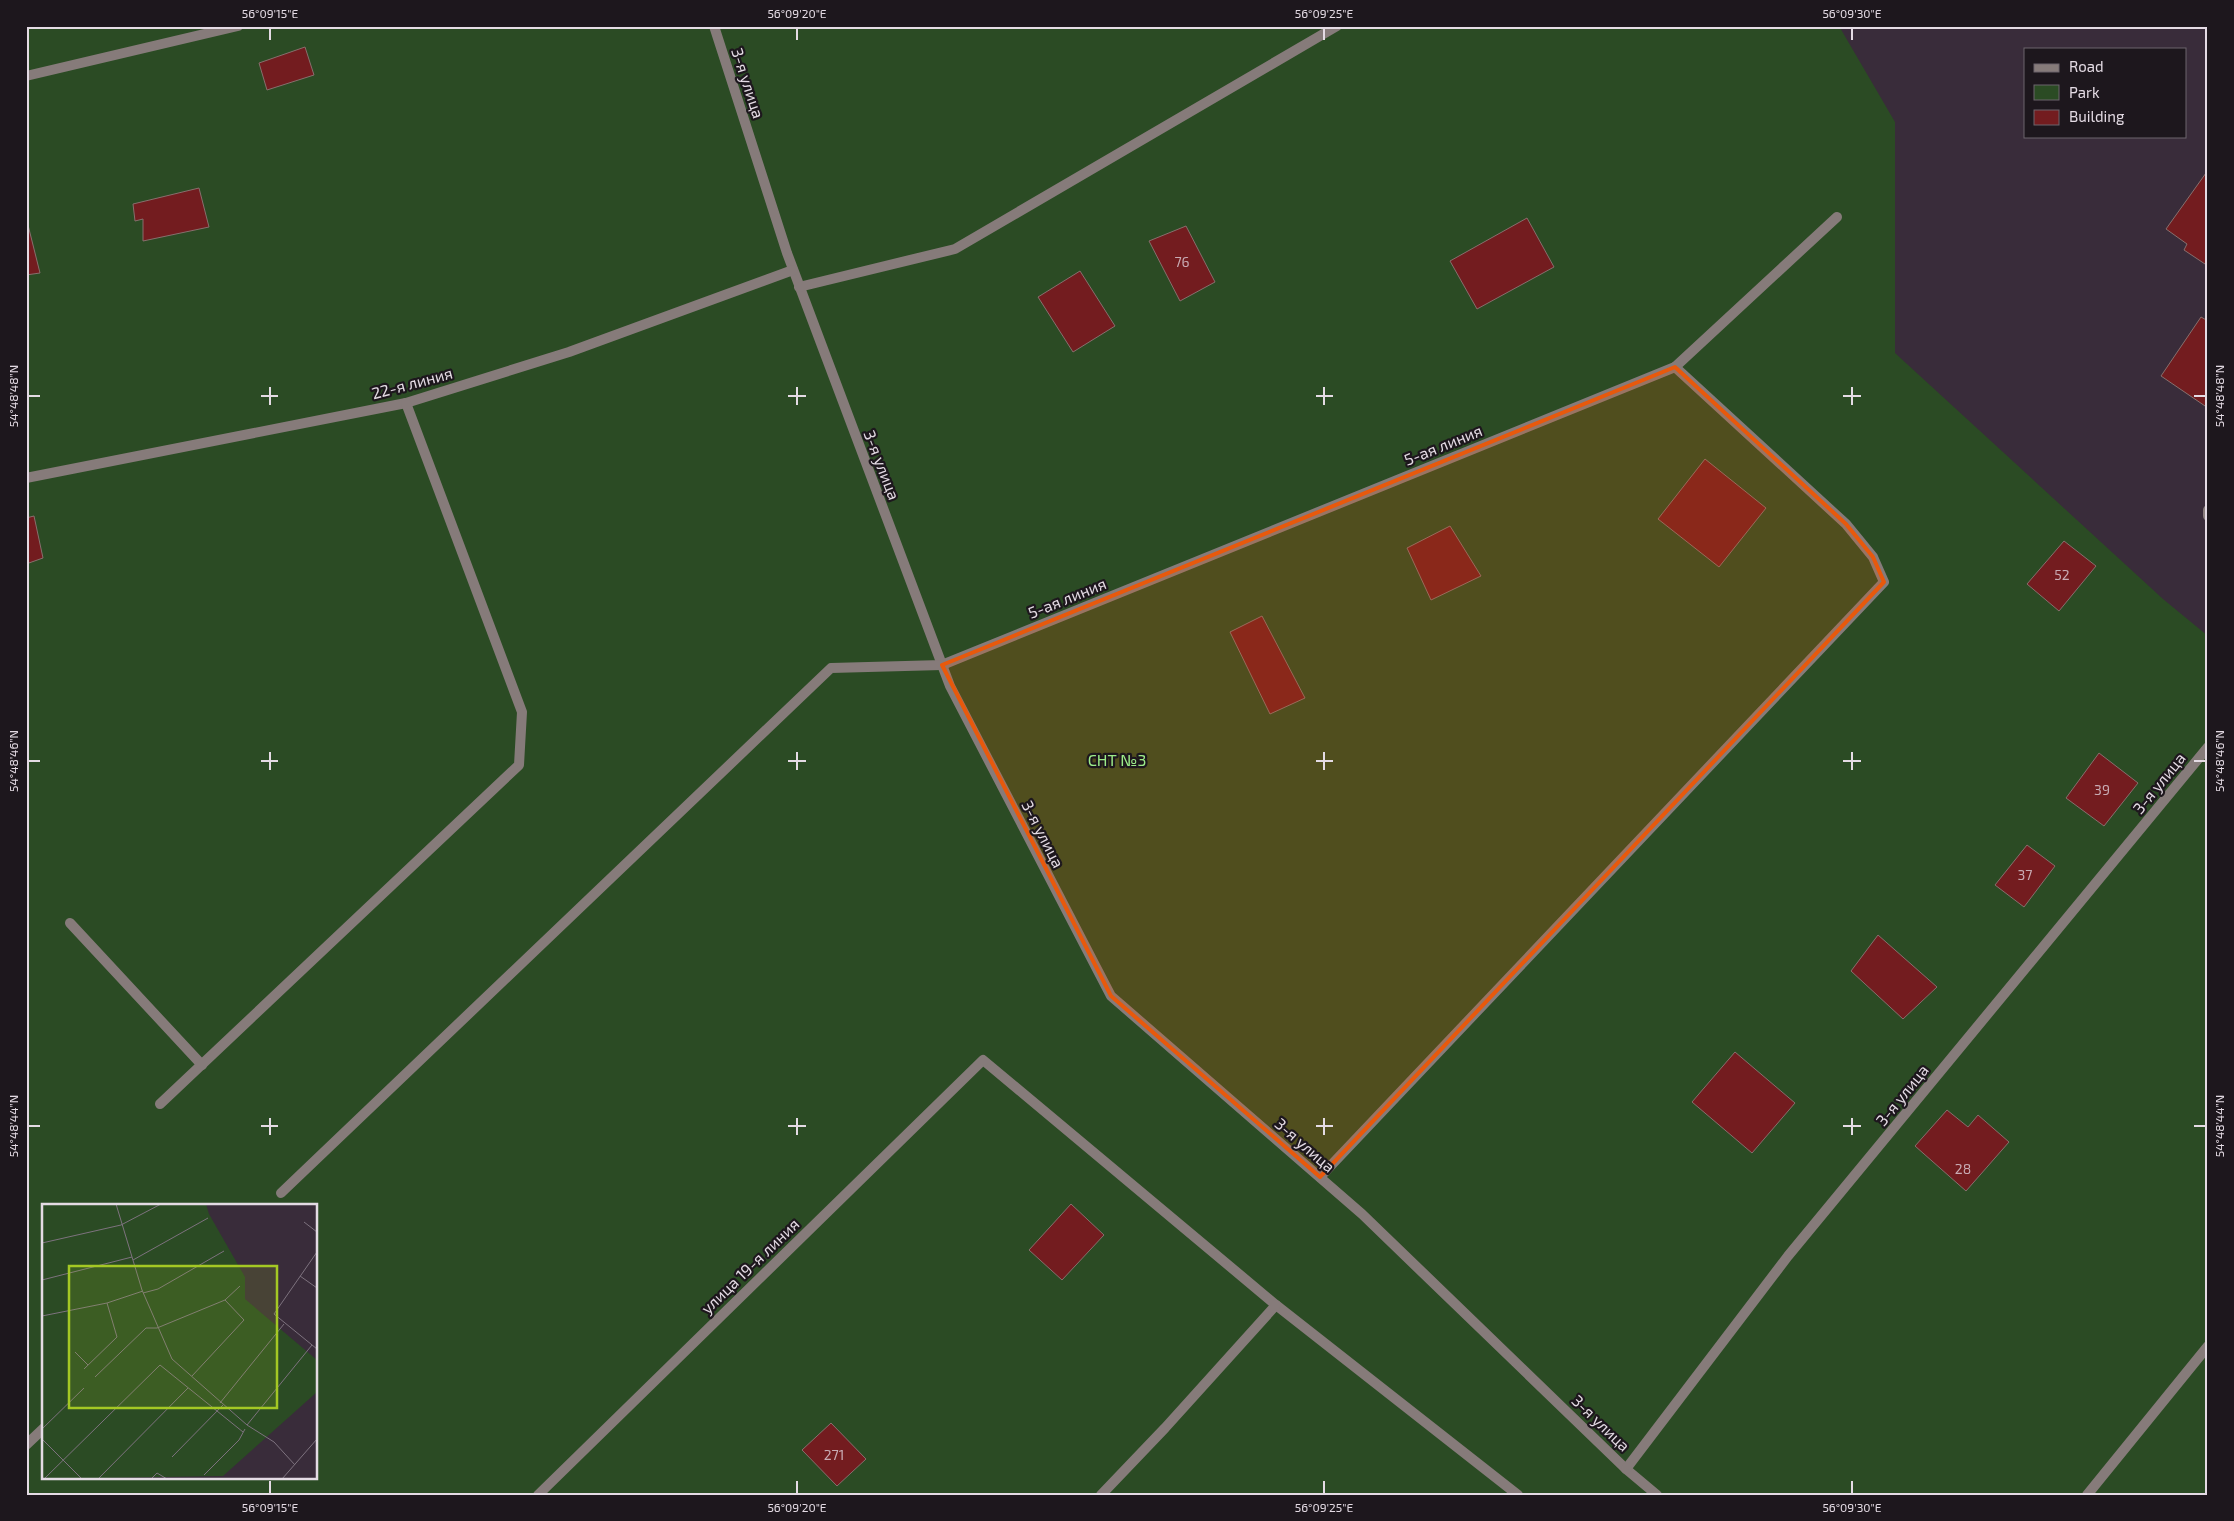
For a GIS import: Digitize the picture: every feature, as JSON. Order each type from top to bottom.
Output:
[{"type":"street","points":[[26,76],[238,26]]},
{"type":"street","name":"3-я улица","points":[[714,26],[799,287],[950,686],[1110,996],[1369,1221],[1652,1493]]},
{"type":"street","points":[[799,287],[955,249],[1338,26]]},
{"type":"street","points":[[1320,1177],[1884,582],[1873,557],[1846,524],[1675,367],[1837,217]]},
{"type":"street","name":"22-я линия","points":[[26,478],[406,403],[569,352],[793,270]]},
{"type":"street","name":"5-ая линия","points":[[942,665],[1675,367]]},
{"type":"street","points":[[160,1104],[518,765],[522,712],[406,403]]},
{"type":"street","points":[[2208,510],[2208,516]]},
{"type":"street","points":[[281,1193],[831,668],[942,665]]},
{"type":"street","name":"3-я улица","points":[[1626,1468],[1788,1256],[2208,747]]},
{"type":"street","points":[[70,924],[202,1065]]},
{"type":"street","name":"улица 19-я линия","points":[[538,1495],[983,1060],[1276,1306]]},
{"type":"street","points":[[1101,1495],[1276,1306],[1518,1495]]},
{"type":"street","points":[[2087,1495],[2208,1346]]},
{"type":"street","points":[[26,1445],[42,1430]]},
{"type":"highlighted area","points":[[1675,367],[1846,524],[1873,557],[1884,582],[1320,1177],[1111,996],[942,665]]},
{"type":"green space","name":"СНТ №3","points":[[26,26],[1839,26],[1895,122],[1895,353],[2163,599],[2208,636],[2208,1495],[26,1495]]},
{"type":"building","points":[[305,47],[314,75],[267,90],[259,63]]},
{"type":"building","points":[[2206,173],[2208,175],[2208,266],[2184,250],[2187,244],[2166,229]]},
{"type":"building","points":[[199,188],[209,227],[143,241],[143,219],[135,221],[133,204]]},
{"type":"building","points":[[1527,218],[1554,267],[1477,309],[1450,261]]},
{"type":"building","points":[[26,225],[28,225],[40,273],[26,275]]},
{"type":"building","points":[[1186,226],[1215,282],[1180,301],[1149,241]]},
{"type":"building","points":[[1080,271],[1115,326],[1073,352],[1038,297]]},
{"type":"building","points":[[2201,317],[2208,321],[2208,408],[2161,376]]},
{"type":"building","points":[[1705,459],[1766,508],[1719,567],[1658,519]]},
{"type":"building","points":[[34,516],[43,558],[26,564],[26,518]]},
{"type":"building","points":[[1450,526],[1481,576],[1431,600],[1407,548]]},
{"type":"building","points":[[2064,541],[2096,566],[2059,611],[2027,584]]},
{"type":"building","points":[[1262,616],[1305,698],[1270,714],[1230,632]]},
{"type":"building","points":[[2099,753],[2138,783],[2104,826],[2066,798]]},
{"type":"building","points":[[2027,845],[2055,866],[2024,907],[1995,885]]},
{"type":"building","points":[[1878,935],[1937,987],[1903,1019],[1851,971]]},
{"type":"building","points":[[1735,1052],[1795,1103],[1752,1153],[1692,1102]]},
{"type":"building","points":[[1947,1110],[1968,1127],[1978,1115],[2009,1142],[1966,1191],[1915,1146]]},
{"type":"building","points":[[1071,1204],[1104,1235],[1062,1280],[1029,1250]]},
{"type":"building","points":[[831,1423],[866,1459],[837,1486],[802,1450]]}]
